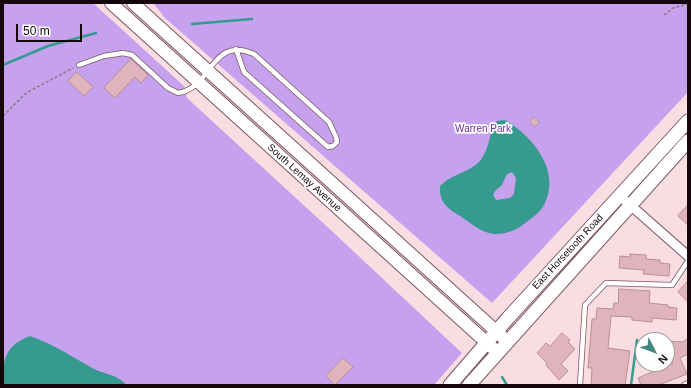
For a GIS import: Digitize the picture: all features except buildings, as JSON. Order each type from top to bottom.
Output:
[{"type":"main road","name":"South Lemay Avenue","points":[[111,3],[497,352]]},
{"type":"main road","name":"South Lemay Avenue","points":[[133,3],[508,341]]},
{"type":"main road","name":"East Horsetooth Road","points":[[450,385],[486,342],[688,121]]},
{"type":"main road","name":"East Horsetooth Road","points":[[469,385],[497,352],[688,141]]},
{"type":"street","points":[[620,196],[631,204],[688,256]]},
{"type":"lane","points":[[79,65],[104,56],[127,54],[138,59],[172,91],[182,92],[198,82],[222,53],[236,49],[254,54],[329,122],[336,136],[337,142],[333,146],[328,147],[244,72],[236,49]]},
{"type":"lane","points":[[580,385],[585,305],[606,282],[672,285],[688,261]]},
{"type":"lane","points":[[684,385],[688,383]]},
{"type":"path","points":[[664,15],[673,8],[688,4]]},
{"type":"path","points":[[3,116],[26,93],[79,65]]},
{"type":"green space","points":[[3,3],[93,3],[184,86],[187,98],[462,353],[434,385],[3,385]]},
{"type":"green space","name":"Warren Park","points":[[153,3],[688,3],[688,92],[492,303],[165,18]]},
{"type":"shaded area","points":[[505,120],[525,135],[534,145],[542,156],[547,168],[549,180],[549,193],[542,208],[524,224],[516,229],[501,234],[486,232],[479,229],[455,213],[442,200],[440,192],[440,186],[444,182],[471,168],[480,161],[486,152],[492,131],[497,121]],"holes":[[[512,172],[516,178],[514,194],[510,198],[496,200],[493,195],[502,185],[507,174]]]},
{"type":"shaded area","points":[[30,336],[55,347],[94,369],[123,381],[127,385],[3,385],[5,361],[10,349],[21,340]]},
{"type":"waterway","points":[[192,24],[252,19]]},
{"type":"waterway","points":[[3,65],[48,46],[96,33]]},
{"type":"waterway","points":[[631,385],[635,355]]},
{"type":"waterway","points":[[502,377],[507,385]]}]
